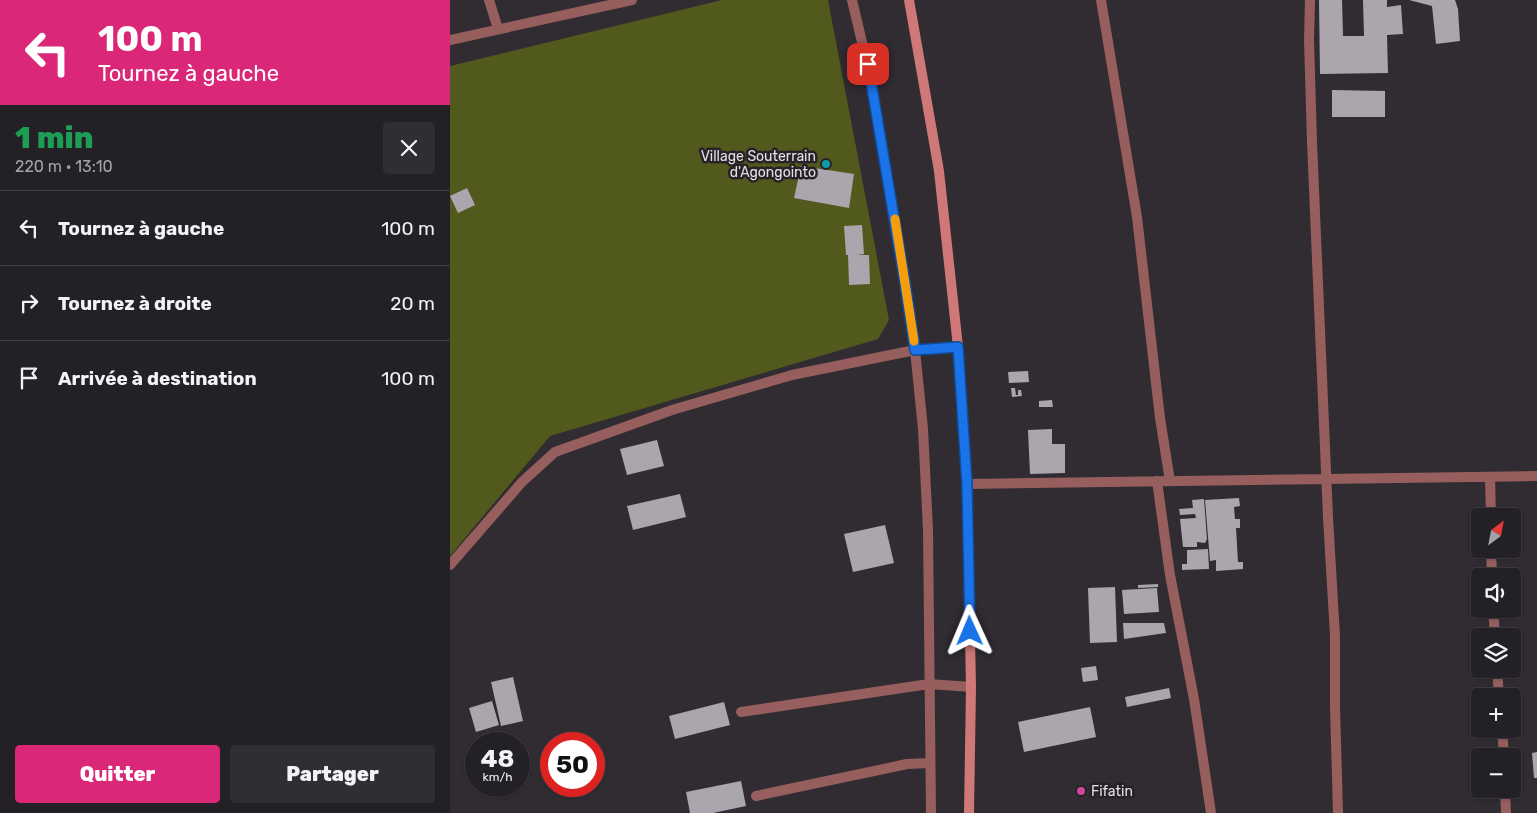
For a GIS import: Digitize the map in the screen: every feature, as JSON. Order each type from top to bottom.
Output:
[{"type":"main road","points":[[909,0],[939,171],[958,347],[967,484],[971,687],[969,813]]},
{"type":"street","points":[[489,0],[498,29]]},
{"type":"street","points":[[450,40],[632,0]]},
{"type":"street","points":[[852,0],[871,80],[915,350],[923,429],[928,521],[931,813]]},
{"type":"street","points":[[1101,0],[1137,217],[1160,418],[1170,481]]},
{"type":"street","points":[[1310,0],[1309,40],[1312,132],[1335,636],[1338,813]]},
{"type":"street","points":[[450,565],[522,482],[554,452],[672,410],[792,375],[915,350],[958,347]]},
{"type":"street","points":[[967,484],[1537,476]]},
{"type":"street","points":[[1490,477],[1491,508]]},
{"type":"street","points":[[1157,481],[1170,575],[1194,699],[1211,813]]},
{"type":"street","points":[[742,712],[929,684],[971,687]]},
{"type":"street","points":[[756,796],[907,764],[930,763]]},
{"type":"street","points":[[1505,798],[1506,813]]},
{"type":"green space","points":[[722,0],[828,0],[889,320],[878,339],[550,436],[450,556],[450,66]]},
{"type":"building","points":[[1319,0],[1342,0],[1343,36],[1364,36],[1363,0],[1387,0],[1387,7],[1401,5],[1403,34],[1387,35],[1388,73],[1320,74]]},
{"type":"building","points":[[1409,0],[1455,0],[1458,9],[1460,41],[1436,44],[1432,6]]},
{"type":"building","points":[[1332,90],[1385,91],[1385,117],[1332,117]]},
{"type":"building","points":[[801,166],[854,174],[849,208],[794,198]]},
{"type":"building","points":[[467,188],[475,205],[458,213],[450,196]]},
{"type":"building","points":[[862,225],[864,254],[857,255],[869,255],[870,284],[849,285],[848,255],[846,255],[844,226]]},
{"type":"building","points":[[1028,371],[1029,382],[1009,383],[1008,372]]},
{"type":"building","points":[[1011,388],[1015,388],[1016,395],[1018,395],[1018,390],[1021,390],[1022,396],[1012,397]]},
{"type":"building","points":[[1052,400],[1053,407],[1039,407],[1039,401]]},
{"type":"building","points":[[1052,429],[1052,444],[1065,444],[1065,473],[1030,474],[1028,430]]},
{"type":"building","points":[[657,440],[664,466],[627,475],[620,449]]},
{"type":"building","points":[[680,494],[686,517],[633,530],[627,506]]},
{"type":"building","points":[[1239,498],[1240,506],[1234,507],[1235,519],[1240,519],[1240,528],[1236,528],[1238,562],[1243,562],[1243,569],[1216,571],[1216,560],[1210,561],[1205,500]]},
{"type":"building","points":[[1204,499],[1207,539],[1205,543],[1197,542],[1197,547],[1183,547],[1180,519],[1196,518],[1195,514],[1180,515],[1179,509],[1193,508],[1192,500]]},
{"type":"building","points":[[885,525],[894,563],[853,572],[844,534]]},
{"type":"building","points":[[1208,549],[1209,569],[1182,570],[1182,564],[1187,564],[1187,550]]},
{"type":"building","points":[[1158,584],[1158,587],[1138,588],[1138,585]]},
{"type":"building","points":[[1115,587],[1117,642],[1090,643],[1088,588]]},
{"type":"building","points":[[1157,588],[1159,612],[1124,614],[1122,590]]},
{"type":"building","points":[[1123,623],[1164,623],[1166,633],[1124,639]]},
{"type":"building","points":[[1096,666],[1098,680],[1083,682],[1081,668]]},
{"type":"building","points":[[513,677],[523,721],[501,726],[491,682]]},
{"type":"building","points":[[1169,688],[1171,698],[1127,707],[1125,697]]},
{"type":"building","points":[[492,701],[499,725],[476,732],[469,708]]},
{"type":"building","points":[[724,702],[730,725],[675,739],[669,716]]},
{"type":"building","points":[[1090,707],[1096,737],[1024,752],[1018,722]]},
{"type":"building","points":[[1537,752],[1537,778],[1534,778],[1532,753]]},
{"type":"building","points":[[741,781],[746,806],[713,813],[690,813],[686,792]]},
{"type":"slow traffic","points":[[895,219],[914,341]]},
{"type":"place","name":"Village Souterrain d'Agongointo","points":[[826,164]]},
{"type":"place","name":"Fifatin","points":[[1081,791]]},
{"type":"route","points":[[868,64],[915,350],[958,347],[967,484],[970,631]]}]
